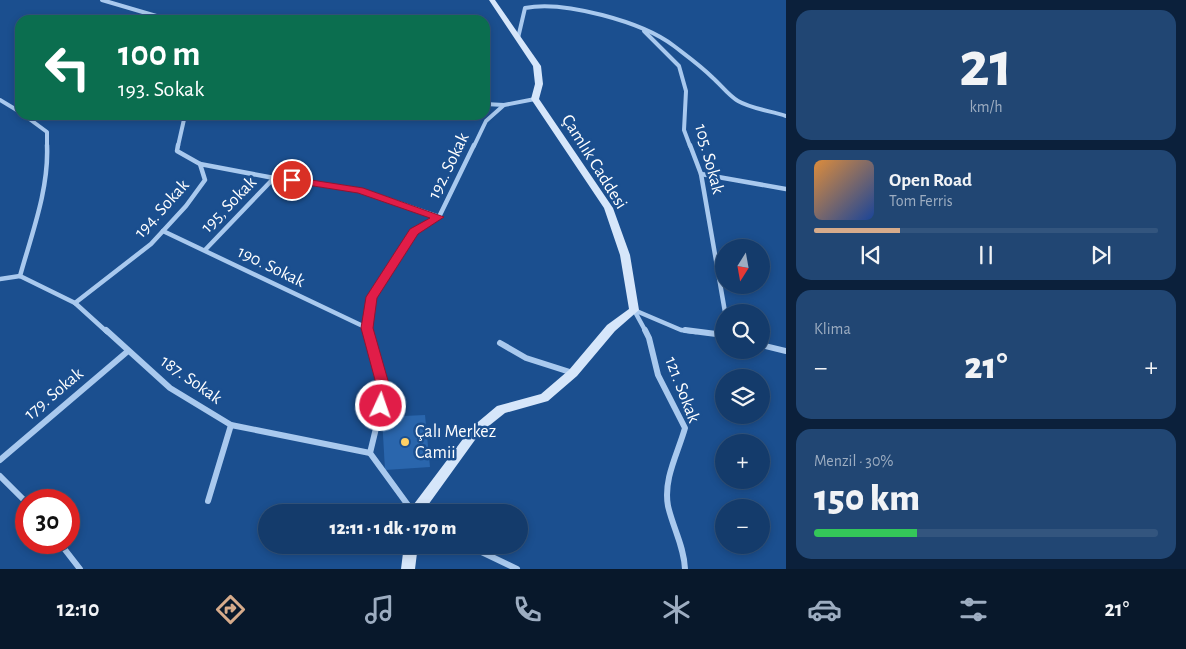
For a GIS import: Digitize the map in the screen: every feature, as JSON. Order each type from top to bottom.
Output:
[{"type":"street","points":[[102,0],[153,15]]},
{"type":"street","points":[[490,104],[504,105],[535,99],[539,84],[537,66],[492,0]]},
{"type":"street","points":[[518,38],[525,8],[538,4],[558,5],[599,14],[640,27],[672,44],[706,71],[738,101],[786,116]]},
{"type":"street","name":"105. Sokak","points":[[640,27],[679,66],[686,90],[684,130],[701,174],[724,304]]},
{"type":"street","name":"Çamlık Caddesi","points":[[535,99],[608,208],[625,255],[634,310]]},
{"type":"street","points":[[0,100],[15,109]]},
{"type":"street","name":"192. Sokak","points":[[490,117],[504,105]]},
{"type":"street","points":[[0,279],[20,276],[38,213],[48,166],[47,132],[31,120]]},
{"type":"street","name":"194. Sokak","points":[[74,303],[151,244],[186,206],[205,180],[200,164],[177,151],[184,120]]},
{"type":"street","name":"192. Sokak","points":[[439,217],[487,120]]},
{"type":"street","points":[[200,164],[274,178],[360,190],[439,217]]},
{"type":"street","points":[[701,174],[786,189]]},
{"type":"street","name":"195, Sokak","points":[[205,250],[274,178]]},
{"type":"street","points":[[408,504],[370,453],[385,391],[367,328],[372,297],[414,232],[439,217]]},
{"type":"street","name":"190. Sokak","points":[[163,231],[367,328]]},
{"type":"street","name":"187. Sokak","points":[[20,276],[74,303],[170,388],[231,425],[370,453]]},
{"type":"street","points":[[420,504],[476,430],[501,409],[544,398],[573,373],[611,328],[634,310],[681,330],[715,334]]},
{"type":"street","name":"121. Sokak","points":[[634,310],[649,338],[658,375],[685,428],[680,447],[669,473],[668,504],[684,552],[685,569]]},
{"type":"street","points":[[500,343],[526,358],[573,373]]},
{"type":"street","points":[[770,347],[786,351]]},
{"type":"street","name":"179. Sokak","points":[[0,460],[128,351]]},
{"type":"street","points":[[208,501],[231,425]]},
{"type":"street","points":[[0,476],[15,491]]},
{"type":"street","points":[[68,554],[80,569]]},
{"type":"street","points":[[408,569],[410,554]]},
{"type":"street","points":[[486,554],[517,569]]},
{"type":"building","name":"Çalı Merkez Camii","points":[[425,415],[430,467],[385,470],[382,417]]},
{"type":"place","name":"Çalı Merkez Camii","points":[[405,442]]},
{"type":"route","points":[[292,180],[360,190],[407,208],[439,217],[414,232],[372,297],[367,328],[385,391],[381,406]]}]
